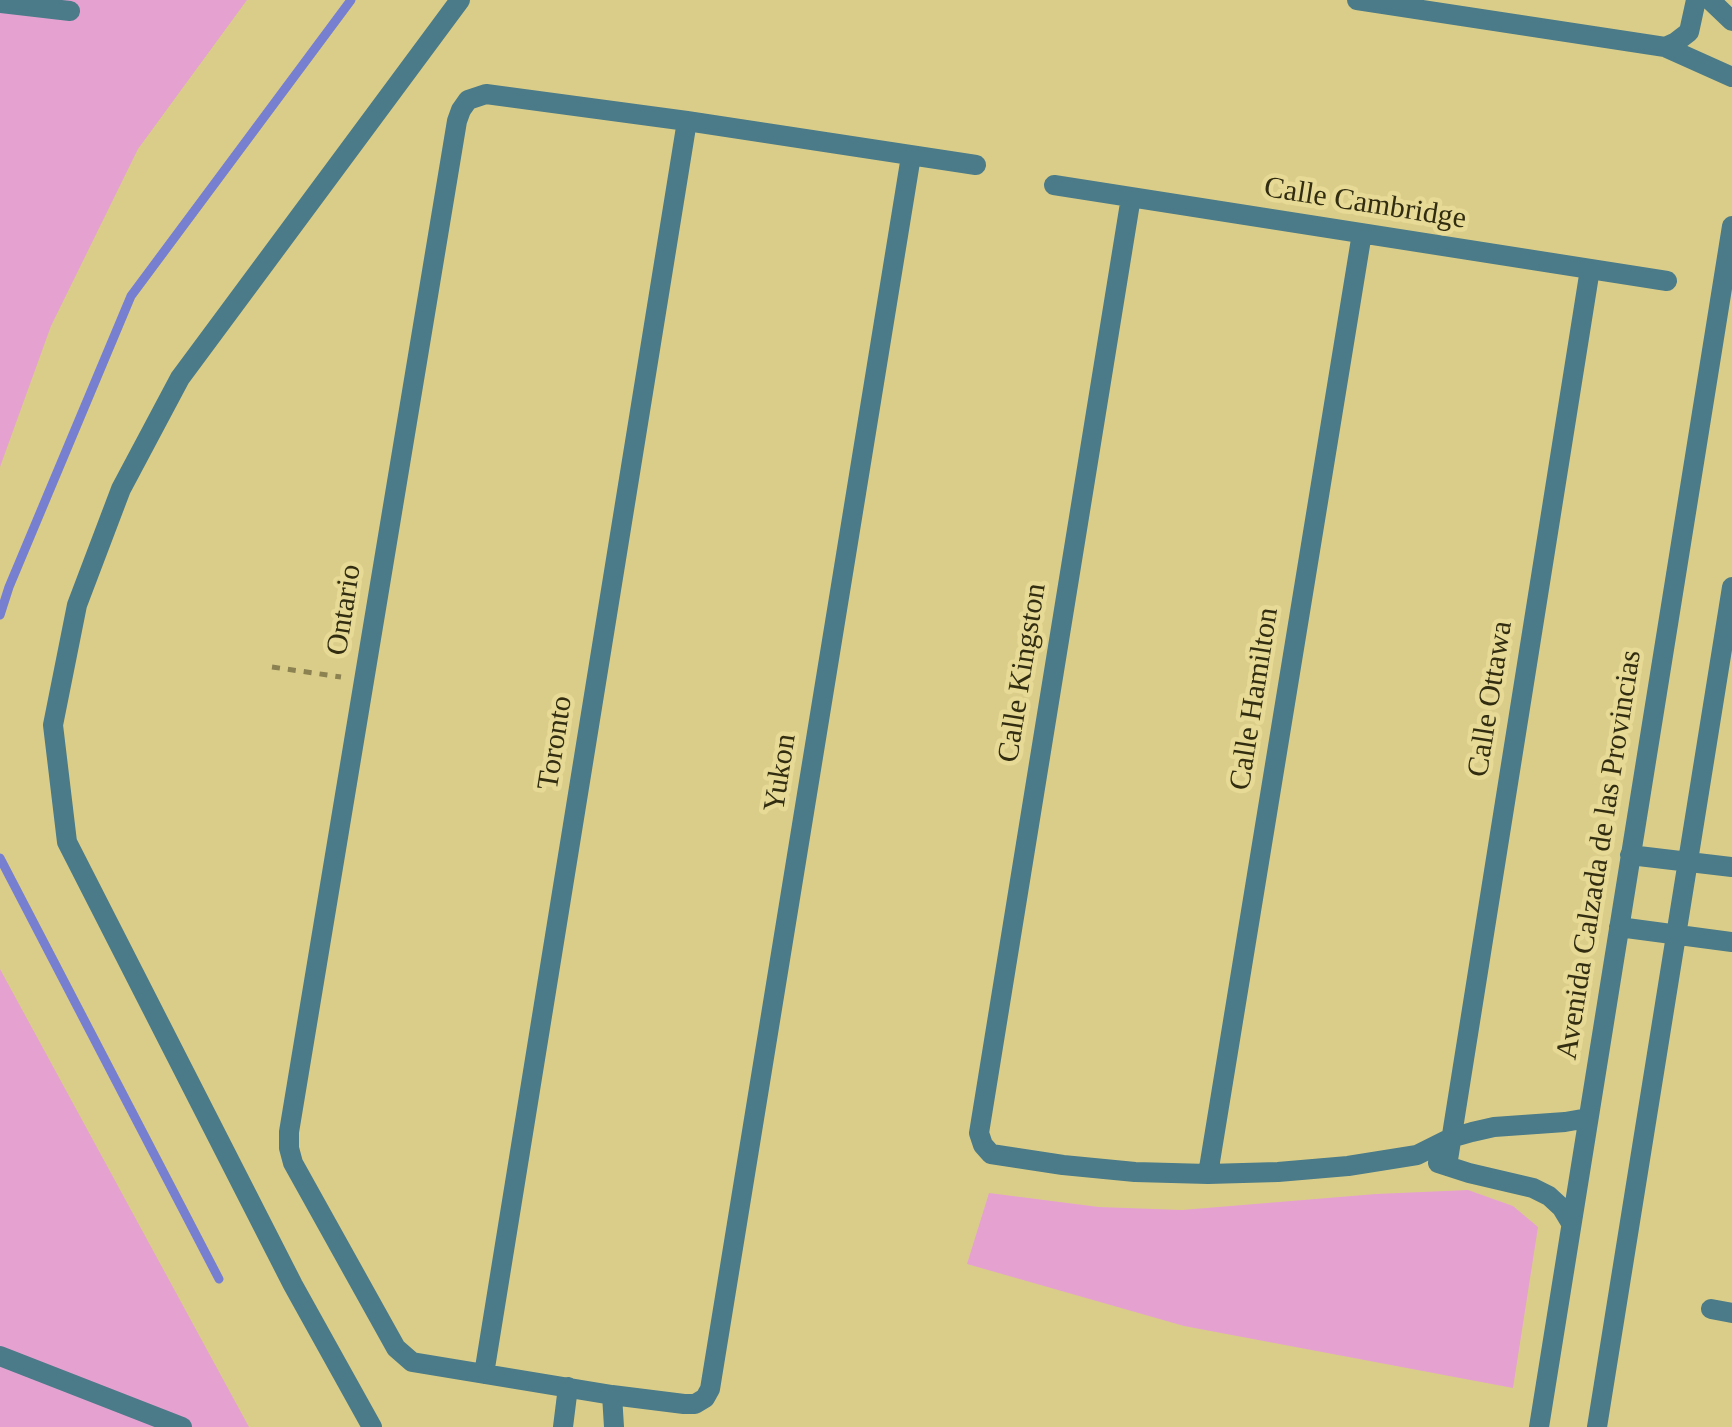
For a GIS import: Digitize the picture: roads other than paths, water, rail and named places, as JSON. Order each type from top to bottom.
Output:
[{"type":"street","points":[[372,1427],[293,1286],[67,842],[53,725],[77,605],[121,488],[180,378],[460,0]]},
{"type":"street","points":[[1356,0],[1665,47],[1732,78]]},
{"type":"street","points":[[1665,47],[1688,32],[1696,0]]},
{"type":"street","points":[[1710,0],[1732,21]]},
{"type":"street","points":[[0,3],[70,12]]},
{"type":"street","name":"Ontario","points":[[484,1374],[412,1362],[403,1356],[294,1162],[289,1148],[290,1132],[461,110],[468,100],[486,94],[687,121]]},
{"type":"street","points":[[687,121],[976,165]]},
{"type":"street","name":"Toronto","points":[[484,1374],[687,121]]},
{"type":"street","name":"Yukon","points":[[612,1395],[696,1404],[705,1398],[713,1377],[911,156]]},
{"type":"street","name":"Calle Cambridge","points":[[1054,185],[1667,281]]},
{"type":"street","name":"Calle Kingston","points":[[1131,197],[979,1133],[991,1154],[1063,1166],[1208,1174]]},
{"type":"street","name":"Avenida Calzada de las Provincias","points":[[1540,1427],[1732,226]]},
{"type":"street","name":"Calle Hamilton","points":[[1208,1174],[1362,234]]},
{"type":"street","name":"Calle Ottawa","points":[[1447,1166],[1590,269]]},
{"type":"street","points":[[1598,1427],[1732,587]]},
{"type":"street","points":[[1630,855],[1732,868]]},
{"type":"street","points":[[1619,927],[1732,942]]},
{"type":"street","points":[[1208,1174],[1348,1166],[1417,1155],[1451,1138],[1494,1127],[1588,1118]]},
{"type":"street","points":[[1417,1155],[1533,1188],[1549,1196],[1571,1223]]},
{"type":"street","points":[[0,1356],[182,1427]]},
{"type":"street","points":[[484,1374],[612,1395],[614,1427]]},
{"type":"street","points":[[563,1427],[568,1387]]},
{"type":"waterway","points":[[0,615],[131,296],[351,0]]},
{"type":"waterway","points":[[0,858],[219,1279]]}]
